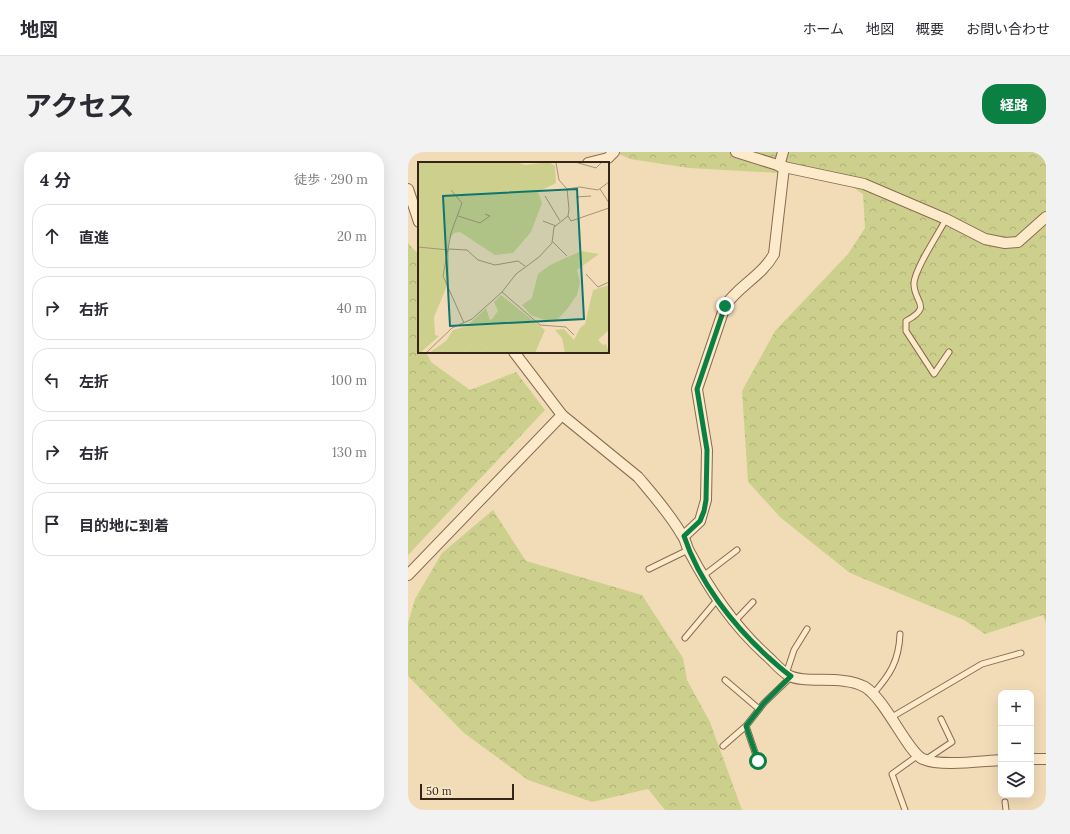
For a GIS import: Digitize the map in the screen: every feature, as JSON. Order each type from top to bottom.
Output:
[{"type":"street","points":[[592,162],[608,158],[614,152]]},
{"type":"street","points":[[736,152],[782,166],[864,184],[946,219],[985,239],[1005,243],[1018,242],[1046,217]]},
{"type":"street","points":[[684,536],[700,521],[706,500],[707,450],[697,389],[725,306],[731,297],[768,266],[774,254],[783,152]]},
{"type":"street","points":[[408,189],[418,219]]},
{"type":"street","points":[[515,353],[562,415],[638,477],[684,536],[688,550],[717,600],[748,638],[789,675],[852,682],[866,688],[892,717],[920,758],[948,763],[998,760]]},
{"type":"street","points":[[408,575],[562,415]]},
{"type":"street","points":[[1034,759],[1046,759]]},
{"type":"lane","points":[[946,219],[917,273],[914,284],[920,303],[920,309],[917,315],[906,321],[904,325],[906,331],[934,374],[949,352]]},
{"type":"lane","points":[[649,569],[688,550]]},
{"type":"lane","points":[[703,576],[737,550]]},
{"type":"lane","points":[[685,638],[717,600]]},
{"type":"lane","points":[[734,622],[753,602]]},
{"type":"lane","points":[[723,746],[746,726],[789,675],[794,650],[807,629]]},
{"type":"lane","points":[[872,695],[884,682],[896,662],[900,651],[900,634]]},
{"type":"lane","points":[[892,717],[982,664],[1021,653]]},
{"type":"lane","points":[[725,680],[759,709]]},
{"type":"lane","points":[[905,810],[892,774],[952,742],[941,719]]},
{"type":"lane","points":[[746,726],[758,761]]},
{"type":"lane","points":[[1005,802],[1006,810]]},
{"type":"green space","points":[[614,152],[1046,152],[1046,623],[1043,615],[985,634],[964,620],[850,573],[781,518],[748,482],[742,391],[775,331],[848,254],[865,228],[863,194],[828,171],[779,173],[689,168],[630,159]]},
{"type":"green space","points":[[408,243],[418,254],[418,353],[426,353],[431,362],[470,390],[516,372],[545,410],[408,555]]},
{"type":"green space","points":[[493,510],[526,561],[642,595],[683,658],[687,680],[710,722],[742,810],[665,810],[648,789],[592,802],[528,780],[464,733],[408,676],[408,623],[415,599],[442,553]]},
{"type":"route","points":[[725,306],[697,389],[707,450],[708,466],[706,500],[700,521],[684,536],[688,550],[722,608],[748,638],[786,674],[791,676],[764,703],[746,726],[758,761]]}]
